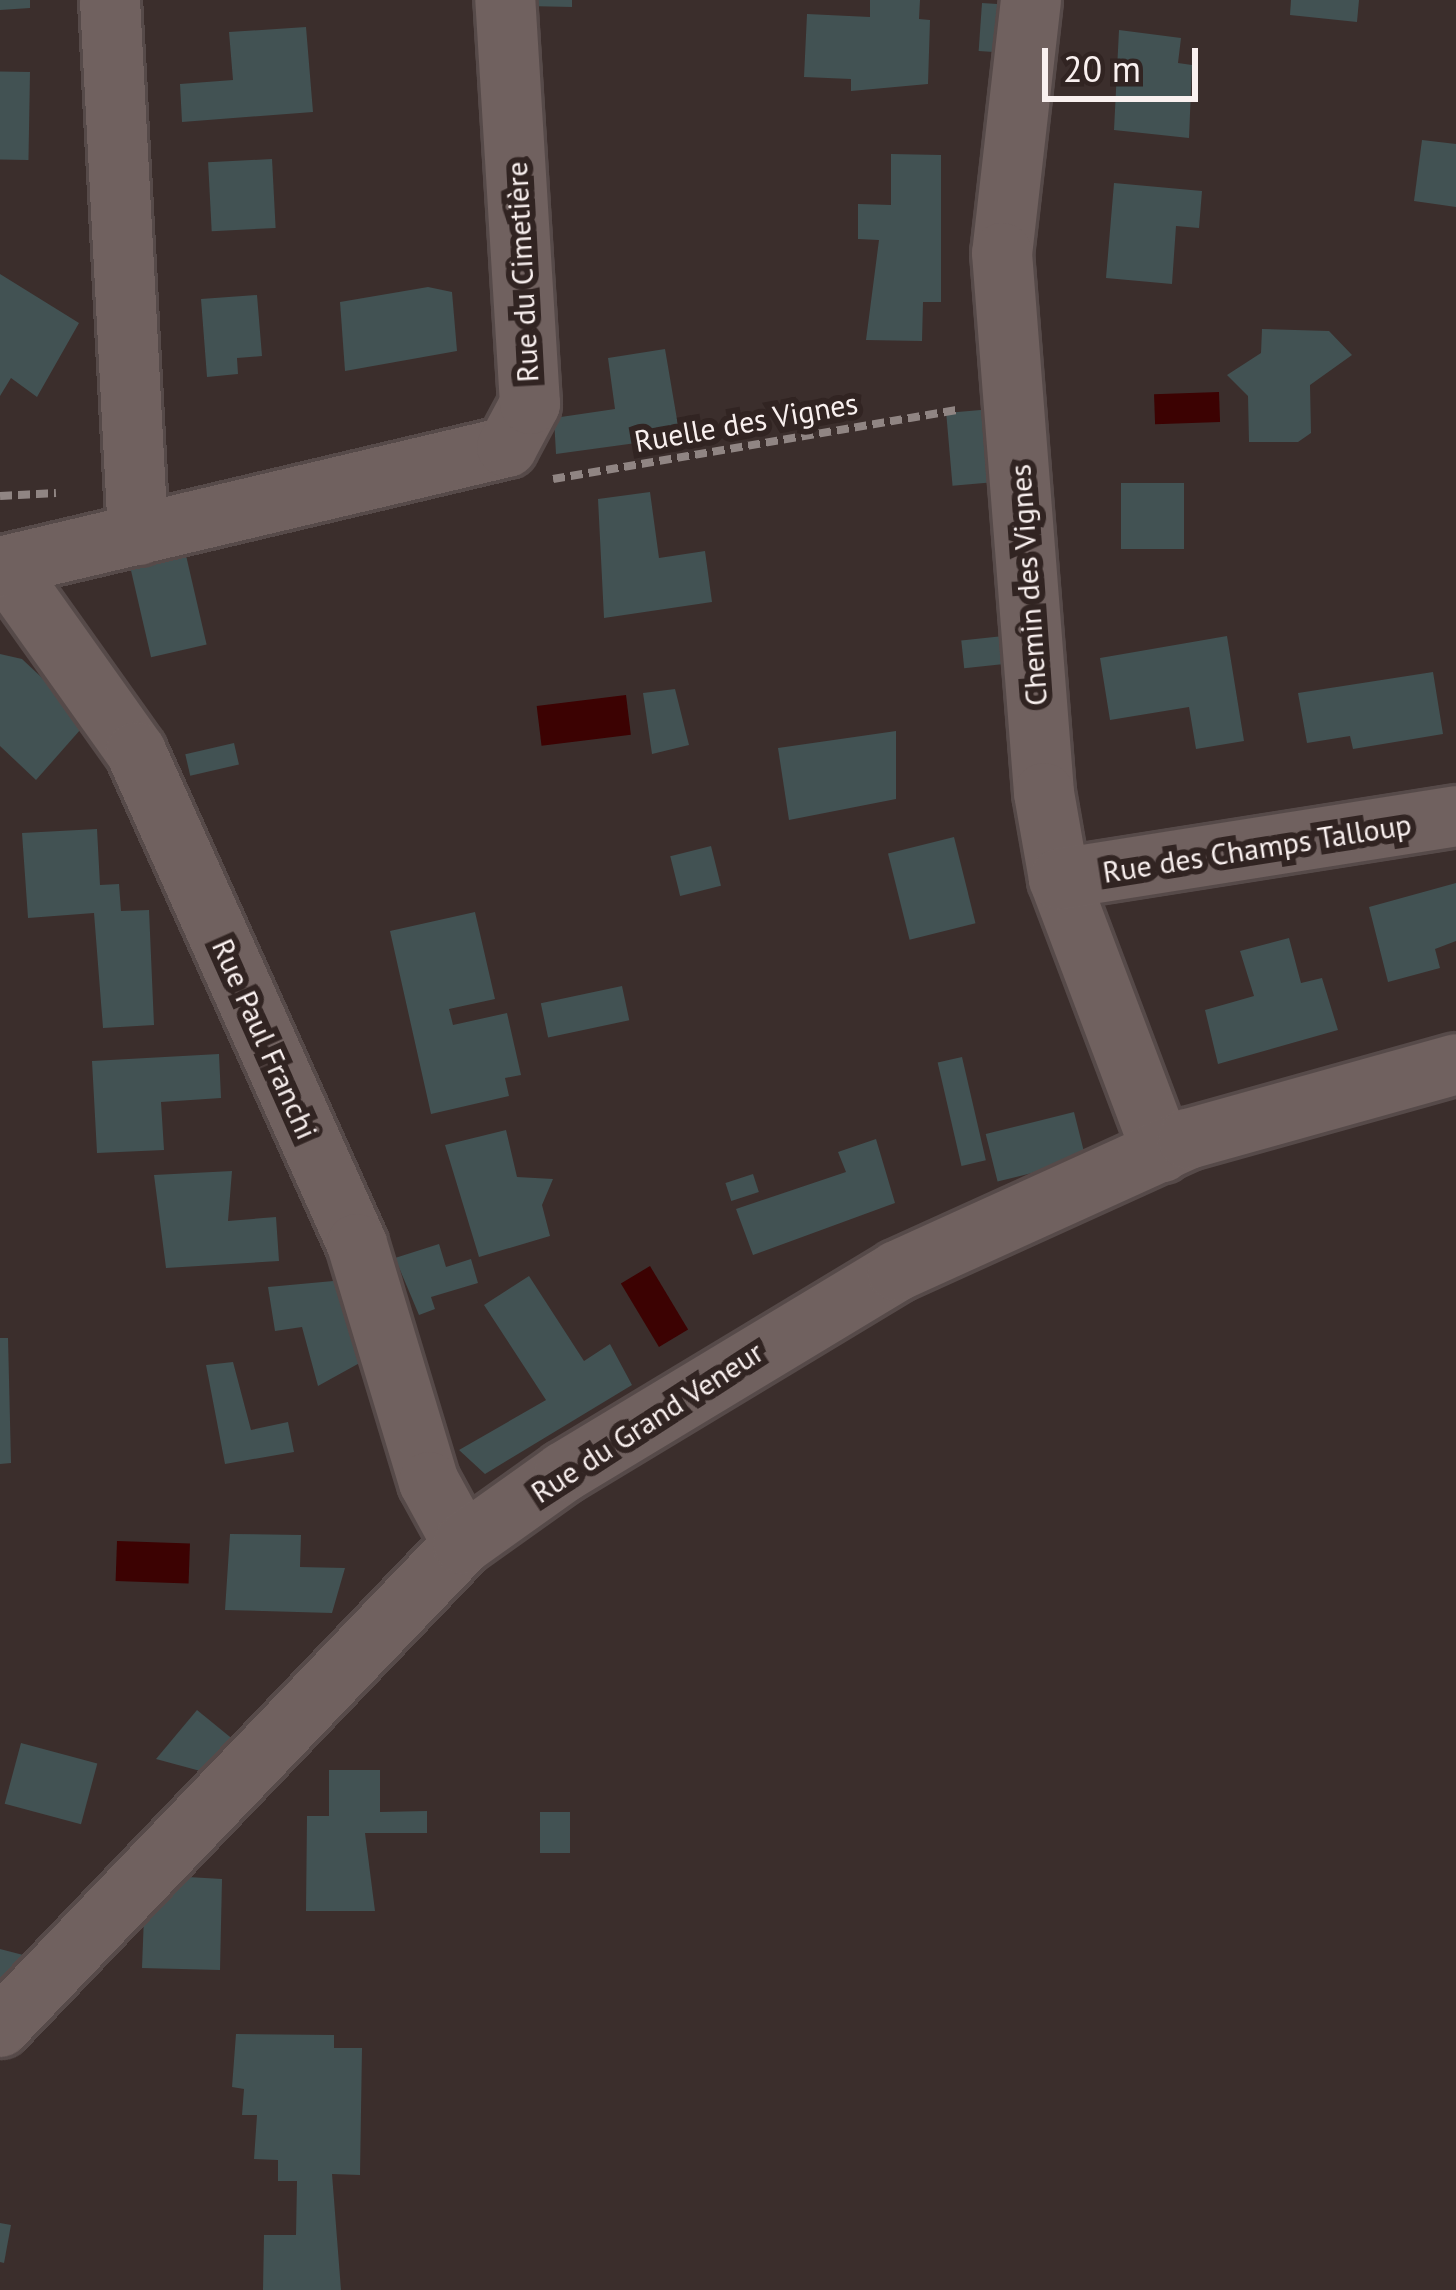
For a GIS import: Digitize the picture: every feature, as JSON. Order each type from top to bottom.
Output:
[{"type":"street","points":[[110,0],[138,535]]},
{"type":"street","name":"Rue du Cimetière","points":[[505,0],[530,404],[507,447]]},
{"type":"street","name":"Chemin des Vignes","points":[[1031,0],[1002,253],[1059,879],[1162,1152]]},
{"type":"street","points":[[2,566],[507,447]]},
{"type":"street","name":"Rue Paul Franchi","points":[[2,566],[136,752],[357,1244],[429,1482],[463,1544]]},
{"type":"street","name":"Rue des Champs Talloup","points":[[1059,879],[1456,816]]},
{"type":"street","name":"Rue du Grand Veneur","points":[[0,2027],[463,1544],[725,1368],[897,1271],[1162,1152],[1456,1064]]},
{"type":"path","name":"Ruelle des Vignes","points":[[507,447],[528,484],[1014,400]]},
{"type":"shaded area","points":[[1219,392],[1220,422],[1155,424],[1154,394]]},
{"type":"shaded area","points":[[626,695],[631,735],[542,746],[537,706]]},
{"type":"shaded area","points":[[650,1266],[688,1329],[659,1347],[621,1284]]},
{"type":"shaded area","points":[[117,1541],[190,1544],[189,1584],[116,1581]]},
{"type":"building","points":[[0,0],[30,0],[30,8],[0,10]]},
{"type":"building","points":[[527,0],[572,0],[572,7],[527,6]]},
{"type":"building","points":[[870,0],[920,0],[919,19],[930,20],[928,84],[851,91],[851,79],[804,77],[807,14],[870,17]]},
{"type":"building","points":[[1291,0],[1359,0],[1357,22],[1290,15]]},
{"type":"building","points":[[982,3],[1012,5],[1009,53],[979,51]]},
{"type":"building","points":[[306,27],[313,112],[182,122],[180,84],[233,80],[229,32]]},
{"type":"building","points":[[1119,30],[1181,38],[1178,63],[1192,65],[1189,138],[1114,130]]},
{"type":"building","points":[[0,71],[30,72],[28,160],[0,159]]},
{"type":"building","points":[[1422,140],[1456,144],[1456,207],[1414,201]]},
{"type":"building","points":[[891,154],[941,155],[941,302],[923,302],[922,341],[866,340],[879,240],[858,239],[858,204],[891,205]]},
{"type":"building","points":[[272,159],[276,228],[212,231],[208,162]]},
{"type":"building","points":[[1114,183],[1202,191],[1199,228],[1176,226],[1172,284],[1106,278]]},
{"type":"building","points":[[0,274],[79,323],[37,397],[11,378],[0,396]]},
{"type":"building","points":[[428,287],[452,292],[457,351],[345,371],[340,302]]},
{"type":"building","points":[[257,295],[262,356],[237,358],[238,374],[207,377],[201,299]]},
{"type":"building","points":[[1262,329],[1329,331],[1352,355],[1310,385],[1311,433],[1298,442],[1249,442],[1248,396],[1227,375],[1261,353]]},
{"type":"building","points":[[665,349],[680,437],[556,454],[554,418],[615,409],[608,358]]},
{"type":"building","points":[[992,409],[998,482],[953,486],[946,413]]},
{"type":"building","points":[[1121,483],[1184,483],[1184,549],[1121,549]]},
{"type":"building","points":[[650,492],[659,558],[705,551],[712,602],[604,618],[598,499]]},
{"type":"building","points":[[185,551],[207,645],[151,657],[129,564]]},
{"type":"building","points":[[1013,635],[1016,663],[964,668],[961,640]]},
{"type":"building","points":[[1227,636],[1244,741],[1196,749],[1189,707],[1110,720],[1100,658]]},
{"type":"building","points":[[0,654],[22,659],[88,721],[36,780],[0,746]]},
{"type":"building","points":[[1433,672],[1443,734],[1353,749],[1350,736],[1307,743],[1298,693]]},
{"type":"building","points":[[675,689],[689,745],[652,754],[643,693]]},
{"type":"building","points":[[896,731],[896,799],[789,820],[778,748]]},
{"type":"building","points":[[234,743],[239,764],[190,776],[185,754]]},
{"type":"building","points":[[97,829],[100,885],[119,884],[121,911],[149,910],[154,1025],[103,1028],[94,913],[28,918],[22,833]]},
{"type":"building","points":[[954,837],[976,923],[910,940],[888,853]]},
{"type":"building","points":[[711,846],[721,886],[680,896],[670,856]]},
{"type":"building","points":[[1456,883],[1456,941],[1435,949],[1440,968],[1388,982],[1369,907]]},
{"type":"building","points":[[475,912],[495,999],[449,1009],[453,1025],[507,1013],[521,1075],[505,1078],[509,1096],[431,1114],[390,931]]},
{"type":"building","points":[[1289,938],[1301,983],[1322,978],[1338,1030],[1218,1064],[1205,1010],[1254,996],[1240,951]]},
{"type":"building","points":[[622,986],[629,1020],[548,1037],[541,1003]]},
{"type":"building","points":[[219,1054],[221,1098],[161,1102],[164,1150],[97,1153],[92,1061]]},
{"type":"building","points":[[962,1057],[986,1160],[961,1166],[938,1063]]},
{"type":"building","points":[[1074,1112],[1086,1160],[998,1182],[986,1134]]},
{"type":"building","points":[[506,1130],[517,1177],[553,1179],[542,1205],[550,1236],[479,1257],[445,1145]]},
{"type":"building","points":[[876,1139],[895,1203],[753,1255],[736,1209],[846,1172],[838,1152]]},
{"type":"building","points":[[232,1171],[228,1221],[276,1217],[279,1261],[166,1268],[154,1175]]},
{"type":"building","points":[[753,1174],[759,1192],[731,1201],[725,1183]]},
{"type":"building","points":[[439,1244],[446,1267],[471,1259],[478,1283],[431,1297],[435,1309],[419,1315],[395,1258]]},
{"type":"building","points":[[529,1276],[584,1361],[610,1344],[632,1385],[485,1474],[459,1450],[546,1400],[484,1305]]},
{"type":"building","points":[[355,1279],[365,1360],[318,1386],[302,1327],[275,1331],[268,1287]]},
{"type":"building","points":[[0,1338],[8,1338],[11,1463],[0,1464]]},
{"type":"building","points":[[233,1362],[251,1430],[288,1422],[294,1452],[225,1464],[206,1365]]},
{"type":"building","points":[[230,1534],[301,1535],[300,1567],[345,1568],[332,1613],[225,1610]]},
{"type":"building","points":[[197,1710],[235,1741],[204,1772],[156,1759]]},
{"type":"building","points":[[21,1743],[97,1763],[81,1824],[5,1804]]},
{"type":"building","points":[[329,1770],[380,1770],[380,1812],[427,1811],[427,1833],[365,1833],[375,1911],[306,1911],[307,1816],[329,1816]]},
{"type":"building","points":[[540,1812],[570,1812],[570,1853],[540,1853]]},
{"type":"building","points":[[188,1877],[222,1879],[220,1970],[142,1968],[144,1916]]},
{"type":"building","points":[[0,1949],[31,1957],[0,1991]]},
{"type":"building","points":[[236,2034],[334,2035],[334,2048],[362,2048],[360,2175],[332,2174],[341,2290],[263,2290],[264,2235],[296,2235],[297,2181],[278,2181],[278,2160],[254,2159],[257,2115],[242,2115],[244,2089],[232,2087]]},
{"type":"building","points":[[0,2223],[11,2225],[4,2263],[0,2262]]}]
